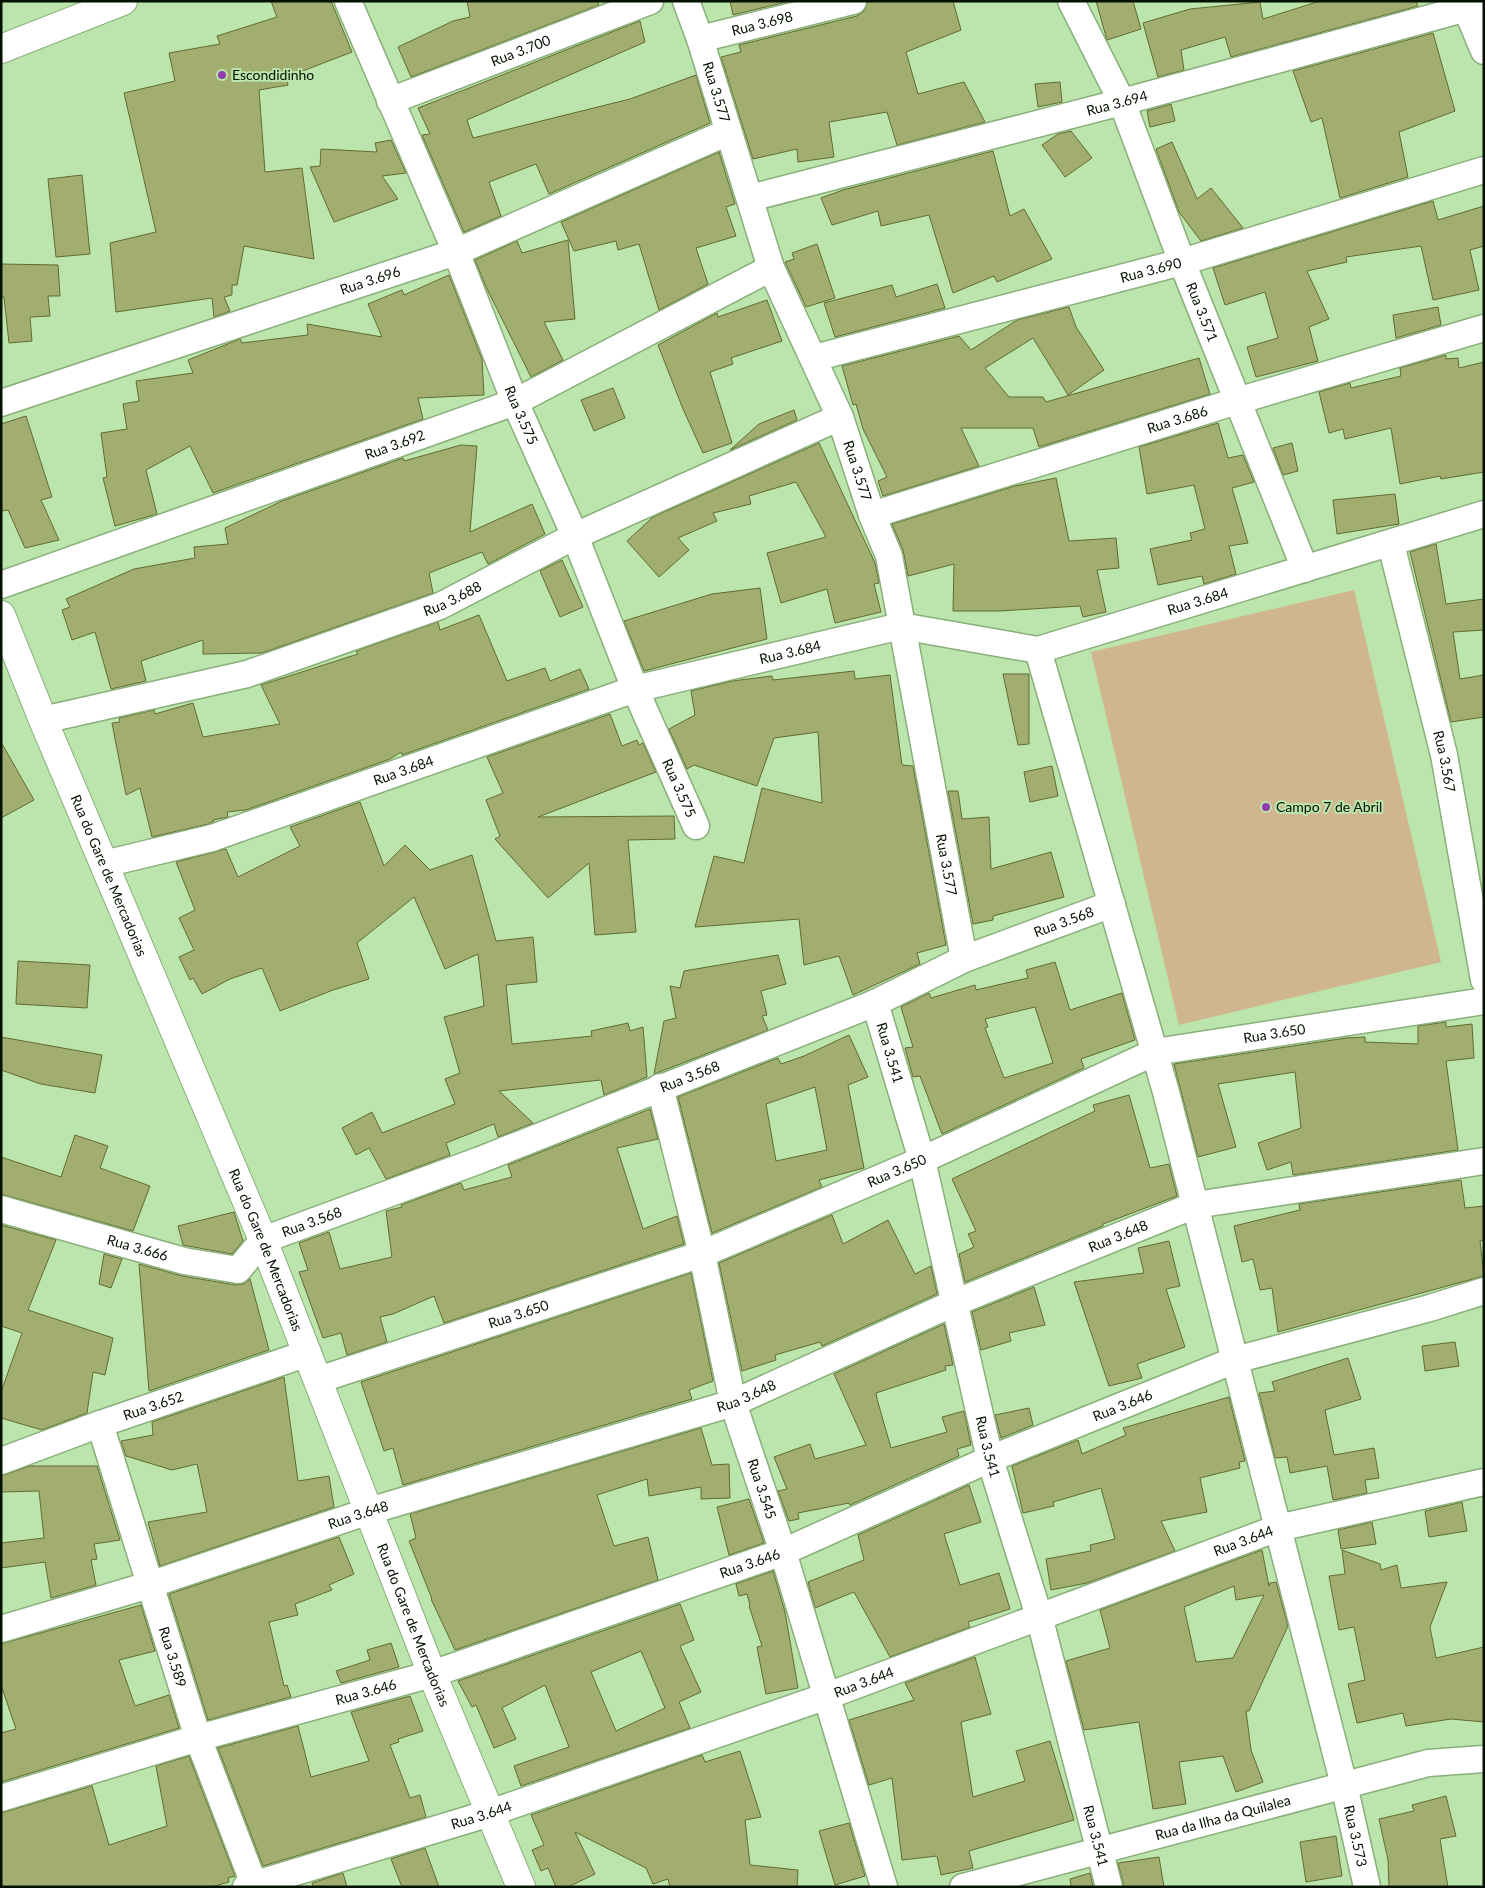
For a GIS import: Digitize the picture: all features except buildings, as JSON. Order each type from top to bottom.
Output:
[{"type":"street","points":[[1,49],[123,1]]},
{"type":"street","name":"Rua 3.575","points":[[348,1],[456,252],[515,402],[575,536],[635,689],[696,826]]},
{"type":"street","name":"Rua 3.700","points":[[390,101],[650,1]]},
{"type":"street","name":"Rua 3.577","points":[[686,1],[700,39],[771,268],[840,417],[872,515],[889,556],[964,959]]},
{"type":"street","name":"Rua 3.698","points":[[700,39],[853,1]]},
{"type":"street","name":"Rua 3.571","points":[[1071,1],[1122,102],[1182,262],[1305,569]]},
{"type":"street","points":[[1470,4],[1484,51]]},
{"type":"street","name":"Rua 3.694","points":[[750,198],[1122,102],[1470,4]]},
{"type":"street","name":"Rua 3.696","points":[[1,403],[456,252],[728,132]]},
{"type":"street","name":"Rua 3.690","points":[[814,358],[1182,262],[1484,170]]},
{"type":"street","name":"Rua 3.692","points":[[1,585],[515,402],[771,268]]},
{"type":"street","name":"Rua 3.686","points":[[872,515],[1237,401],[1484,328]]},
{"type":"street","name":"Rua 3.688","points":[[43,720],[247,674],[440,606],[575,536],[840,417]]},
{"type":"street","name":"Rua 3.684","points":[[104,864],[212,838],[635,689],[901,626],[1038,650],[1391,544],[1484,514]]},
{"type":"street","name":"Rua 3.567","points":[[1391,544],[1444,755],[1484,980]]},
{"type":"street","name":"Rua do Gare de Mercadorias","points":[[1,615],[43,720],[263,1240],[432,1674],[521,1887]]},
{"type":"street","name":"Rua 3.573","points":[[1038,650],[1155,1052],[1344,1785],[1367,1887]]},
{"type":"street","name":"Rua 3.568","points":[[263,1240],[480,1160],[875,1003],[964,959],[1112,904]]},
{"type":"street","name":"Rua 3.650","points":[[318,1380],[702,1254],[922,1160],[1155,1052],[1484,1001]]},
{"type":"street","name":"Rua 3.541","points":[[875,1003],[922,1160],[990,1459],[1040,1616],[1109,1887]]},
{"type":"street","name":"Rua 3.545","points":[[660,1087],[702,1254],[733,1403],[783,1552],[884,1887]]},
{"type":"street","name":"Rua 3.648","points":[[1,1629],[149,1585],[370,1511],[733,1403],[954,1303],[1195,1205],[1484,1161]]},
{"type":"street","name":"Rua 3.666","points":[[1,1209],[184,1261],[238,1270],[263,1240]]},
{"type":"street","name":"Rua 3.646","points":[[1,1798],[198,1738],[432,1674],[783,1552],[990,1459],[1235,1360],[1484,1292]]},
{"type":"street","name":"Rua 3.652","points":[[1,1461],[100,1424],[308,1353]]},
{"type":"street","name":"Rua 3.589","points":[[100,1424],[198,1738],[251,1886]]},
{"type":"street","points":[[1,1446],[39,1446]]},
{"type":"street","name":"Rua 3.644","points":[[251,1886],[490,1813],[827,1696],[1278,1528],[1484,1482]]},
{"type":"street","name":"Rua da Ilha da Quilalea","points":[[963,1887],[1428,1763],[1484,1759]]},
{"type":"shaded area","name":"Campo 7 de Abril","points":[[1354,590],[1441,962],[1179,1025],[1091,652]]},
{"type":"place","name":"Escondidinho","points":[[222,75]]},
{"type":"place","name":"Campo 7 de Abril","points":[[1266,807]]}]
